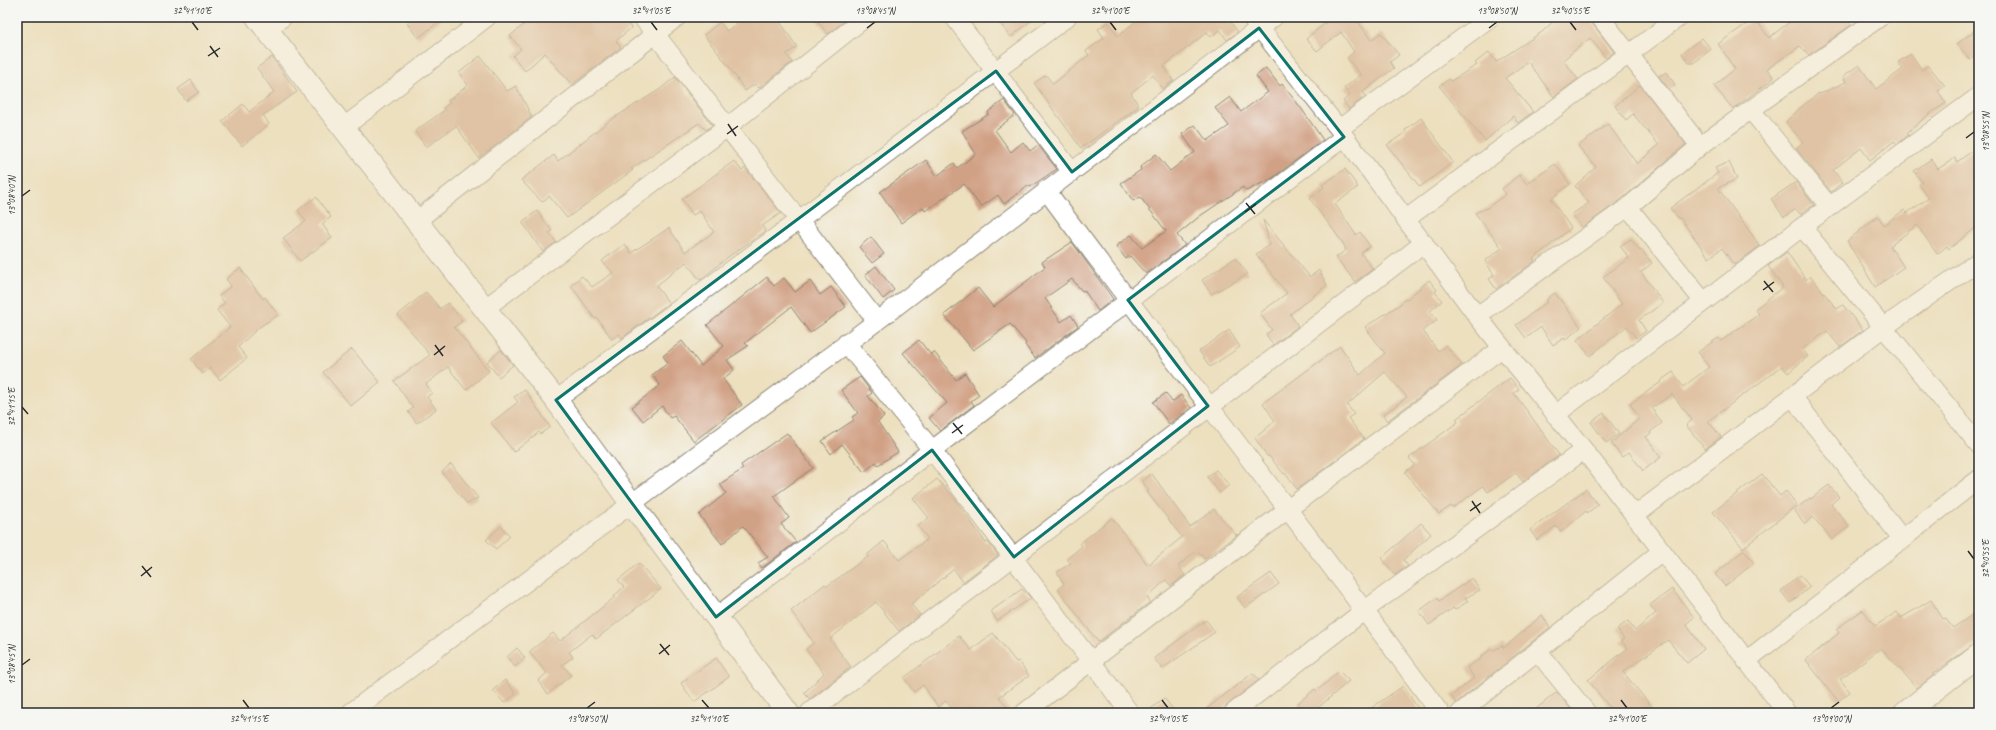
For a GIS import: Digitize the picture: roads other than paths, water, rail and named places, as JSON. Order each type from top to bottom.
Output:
[{"type":"main road","points":[[269,21],[344,127],[556,400],[630,503],[788,713]]},
{"type":"main road","points":[[1905,713],[1979,655]]},
{"type":"street","points":[[344,127],[487,17]]},
{"type":"street","points":[[642,17],[726,128],[877,321]]},
{"type":"street","points":[[416,221],[677,17]]},
{"type":"street","points":[[484,309],[726,128],[866,17]]},
{"type":"street","points":[[954,17],[1072,172]]},
{"type":"street","points":[[556,400],[799,220],[1067,17]]},
{"type":"street","points":[[350,713],[630,503],[877,321],[1046,190],[1072,172],[1255,23],[1274,17]]},
{"type":"street","points":[[716,616],[1128,300],[1491,17]]},
{"type":"street","points":[[1600,17],[1700,146]]},
{"type":"street","points":[[1406,218],[1679,17]]},
{"type":"street","points":[[1477,316],[1628,207],[1700,146],[1880,17]]},
{"type":"street","points":[[1255,23],[1342,133],[1424,242],[1477,316],[1584,450],[1787,713]]},
{"type":"street","points":[[1555,414],[1829,206],[1979,96]]},
{"type":"street","points":[[1751,110],[1829,206]]},
{"type":"street","points":[[1046,190],[1208,406],[1365,610],[1440,713]]},
{"type":"street","points":[[1628,207],[1703,301]]},
{"type":"street","points":[[1802,227],[1979,445]]},
{"type":"street","points":[[809,713],[1424,242]]},
{"type":"street","points":[[1634,516],[1884,327],[1979,262]]},
{"type":"street","points":[[846,344],[932,450],[1014,557],[1090,662],[1130,713]]},
{"type":"street","points":[[1024,713],[1288,509],[1502,348]]},
{"type":"street","points":[[1792,396],[1903,540]]},
{"type":"street","points":[[1233,713],[1365,610],[1584,450]]},
{"type":"street","points":[[1746,661],[1903,540],[1979,478]]},
{"type":"street","points":[[1460,713],[1538,652],[1662,551]]},
{"type":"street","points":[[1538,652],[1587,713]]}]
